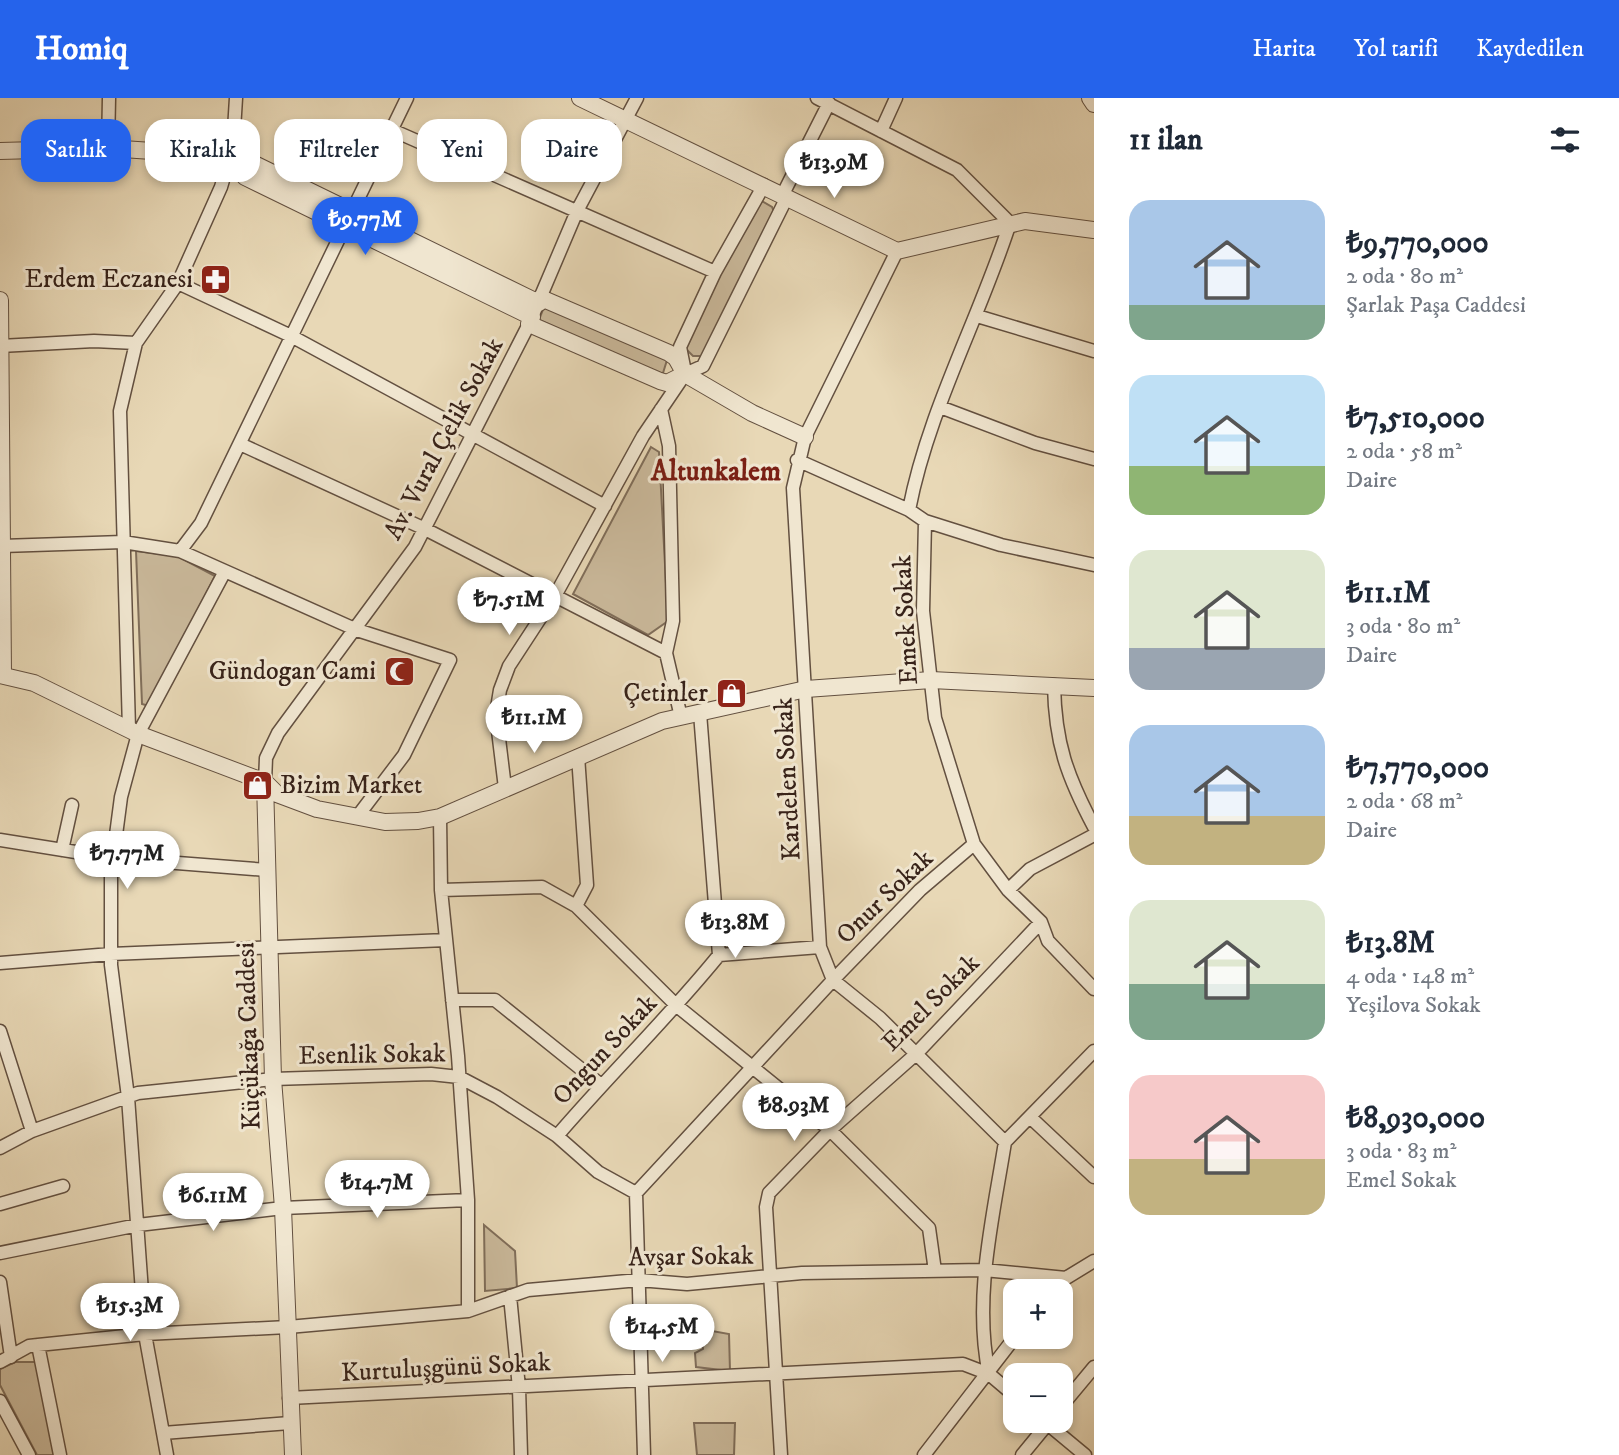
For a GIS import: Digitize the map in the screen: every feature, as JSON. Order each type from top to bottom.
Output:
[{"type":"street","points":[[109,98],[109,119]]},
{"type":"street","points":[[235,119],[236,98]]},
{"type":"street","points":[[397,119],[407,98]]},
{"type":"street","points":[[580,98],[897,251],[1025,221],[1094,230]]},
{"type":"street","name":"Av. Vural Çelik Sokak","points":[[265,782],[266,758],[278,733],[357,630],[415,547],[535,310],[576,211],[637,98]]},
{"type":"street","points":[[881,131],[896,98]]},
{"type":"street","points":[[257,182],[348,220],[535,310],[667,383],[703,366],[785,196],[823,101],[957,170],[1010,223]]},
{"type":"street","points":[[403,135],[715,272]]},
{"type":"street","points":[[0,151],[21,150]]},
{"type":"street","points":[[167,1455],[145,1334],[128,1097],[111,954],[113,858],[121,797],[134,732],[123,542],[120,411],[136,343],[178,283],[212,211],[221,182]]},
{"type":"street","points":[[180,551],[201,523],[367,182]]},
{"type":"street","points":[[505,788],[496,713],[500,690],[509,666],[556,594],[643,436],[685,374],[680,347],[715,272],[764,185]]},
{"type":"street","points":[[909,510],[914,482],[940,407],[977,316],[1010,223]]},
{"type":"street","name":"Kardelen Sokak","points":[[897,251],[805,437],[797,460],[793,488],[820,947],[833,980],[880,1018],[1005,1142]]},
{"type":"street","points":[[178,283],[291,336],[605,506]]},
{"type":"street","points":[[0,300],[1,675],[34,683],[134,732],[265,782],[277,794],[294,802],[357,817],[404,822],[440,817],[639,730],[681,717],[806,689],[931,680],[1094,688]]},
{"type":"street","points":[[535,310],[668,353],[676,358],[685,374],[752,413],[805,437]]},
{"type":"street","points":[[977,316],[1094,351]]},
{"type":"street","points":[[1,346],[94,341],[136,343]]},
{"type":"street","points":[[940,407],[1035,443],[1094,458]]},
{"type":"street","points":[[661,409],[668,446],[673,621],[666,653],[681,717]]},
{"type":"street","points":[[240,444],[423,528],[556,594],[666,653]]},
{"type":"street","name":"Emek Sokak","points":[[797,460],[909,510],[925,521],[923,611],[935,718],[974,844],[1008,890],[1041,922],[1048,941],[1094,989]]},
{"type":"street","points":[[925,521],[1001,545],[1094,565]]},
{"type":"street","points":[[2,546],[123,542],[180,551],[224,573],[357,630],[450,660],[404,755],[357,817]]},
{"type":"street","points":[[134,732],[224,573]]},
{"type":"street","points":[[1054,685],[1055,725],[1063,761],[1094,827]]},
{"type":"street","points":[[700,713],[719,955],[820,947]]},
{"type":"street","points":[[576,906],[587,885],[578,755]]},
{"type":"street","name":"Küçükağa Caddesi","points":[[265,782],[273,1079],[283,1208],[293,1455]]},
{"type":"street","points":[[62,850],[72,805]]},
{"type":"street","points":[[440,817],[441,890],[468,1199],[468,1311]]},
{"type":"street","points":[[1008,890],[1030,869],[1094,835]]},
{"type":"street","points":[[0,840],[113,858],[267,870]]},
{"type":"street","name":"Onur Sokak","points":[[636,1193],[920,890],[974,844]]},
{"type":"street","points":[[441,890],[542,887],[576,906],[677,1006],[830,1130],[929,1228],[935,1270]]},
{"type":"street","name":"Emel Sokak","points":[[781,1455],[774,1375],[766,1206],[769,1193],[830,1130],[916,1054],[1041,922]]},
{"type":"street","points":[[0,963],[111,954],[446,940]]},
{"type":"street","name":"Ongun Sokak","points":[[557,1136],[601,1085],[677,1006],[719,955]]},
{"type":"street","points":[[452,1000],[495,1000],[601,1085]]},
{"type":"street","points":[[0,1031],[32,1130]]},
{"type":"street","points":[[989,1374],[983,1345],[984,1270],[1005,1142],[1094,1051]]},
{"type":"street","name":"Esenlik Sokak","points":[[0,1148],[32,1130],[138,1093],[273,1079],[431,1073],[458,1076],[557,1136],[598,1172],[636,1193]]},
{"type":"street","points":[[1030,1117],[1094,1177]]},
{"type":"street","points":[[0,1204],[63,1186]]},
{"type":"street","points":[[636,1193],[645,1455]]},
{"type":"street","points":[[0,1253],[138,1225],[283,1208],[468,1199]]},
{"type":"street","points":[[1066,1278],[1094,1261]]},
{"type":"street","name":"Avşar Sokak","points":[[6,1359],[29,1346],[145,1334],[288,1327],[468,1311],[528,1290],[639,1280],[687,1283],[771,1278],[802,1273],[935,1270],[984,1270],[1066,1278]]},
{"type":"street","points":[[0,1282],[6,1359]]},
{"type":"street","points":[[510,1296],[519,1388],[521,1455]]},
{"type":"street","points":[[38,1345],[60,1455]]},
{"type":"street","points":[[924,1455],[1007,1349]]},
{"type":"street","name":"Kurtuluşgünü Sokak","points":[[289,1398],[774,1375],[887,1365],[963,1364],[989,1374],[1003,1386]]},
{"type":"street","points":[[1073,1392],[1094,1367]]},
{"type":"street","points":[[0,1401],[29,1455]]},
{"type":"street","points":[[163,1433],[290,1423]]},
{"type":"street","points":[[1022,1455],[1039,1433]]},
{"type":"street","points":[[1060,1433],[1085,1455]]},
{"type":"shaded area","points":[[760,200],[772,207],[774,212],[702,356],[693,356],[685,348],[755,203]]},
{"type":"shaded area","points":[[544,307],[667,360],[663,373],[539,320]]},
{"type":"shaded area","points":[[651,447],[659,452],[668,621],[648,635],[573,594]]},
{"type":"shaded area","points":[[136,551],[177,556],[215,576],[149,706],[142,704]]},
{"type":"shaded area","points":[[484,1225],[515,1251],[517,1288],[485,1291]]},
{"type":"shaded area","points":[[701,1329],[729,1334],[730,1371],[696,1367],[695,1353],[703,1349]]},
{"type":"shaded area","points":[[15,1362],[36,1362],[55,1455],[37,1455],[0,1385],[0,1369]]},
{"type":"shaded area","points":[[694,1423],[735,1423],[734,1455],[697,1455]]},
{"type":"place","name":"Erdem Eczanesi","points":[[216,279]]},
{"type":"place","name":"Gündogan Cami","points":[[399,671]]},
{"type":"place","name":"Çetinler","points":[[731,693]]},
{"type":"place","name":"Bizim Market","points":[[257,785]]},
{"type":"district","name":"Altunkalem","points":[[716,471]]}]
